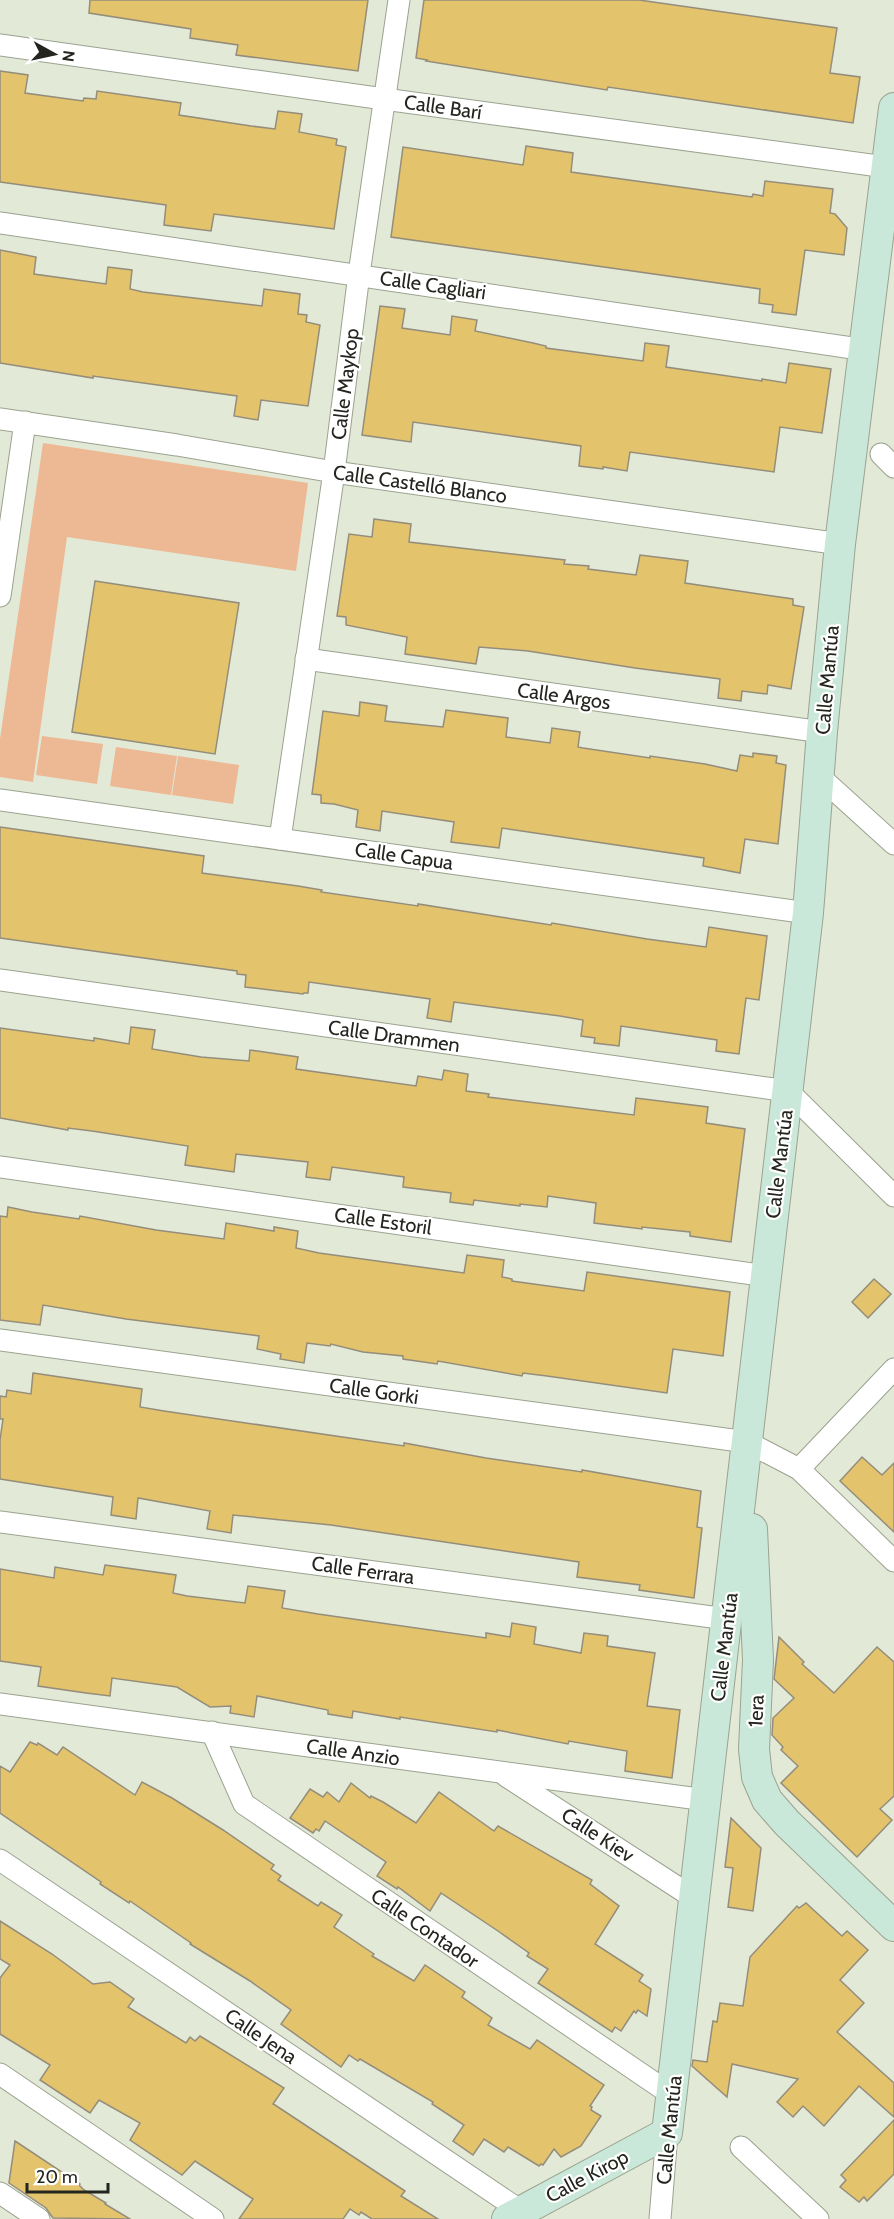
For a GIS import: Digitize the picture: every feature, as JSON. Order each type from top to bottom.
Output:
[{"type":"street","name":"Calle Maykop","points":[[280,839],[334,472],[359,274],[399,0]]},
{"type":"street","name":"Calle Barí","points":[[0,45],[890,167]]},
{"type":"street","name":"Calle Mantúa","points":[[660,2219],[667,2133],[808,913],[840,544],[890,167],[894,108]]},
{"type":"street","name":"Calle Cagliari","points":[[0,223],[866,350]]},
{"type":"street","name":"Calle Castelló Blanco","points":[[0,419],[177,445],[334,472],[840,544]]},
{"type":"street","points":[[0,596],[25,422]]},
{"type":"street","name":"Calle Argos","points":[[306,659],[822,732]]},
{"type":"street","points":[[819,776],[894,844]]},
{"type":"street","name":"Calle Capua","points":[[0,800],[808,913]]},
{"type":"street","name":"Calle Drammen","points":[[0,980],[788,1091]]},
{"type":"street","points":[[788,1091],[894,1196]]},
{"type":"street","name":"Calle Estoril","points":[[0,1167],[766,1276]]},
{"type":"street","name":"Calle Gorki","points":[[0,1340],[747,1442],[799,1469],[894,1561]]},
{"type":"street","points":[[799,1469],[894,1369]]},
{"type":"street","name":"1era","points":[[747,1442],[758,1660],[754,1749],[757,1777],[767,1800],[787,1823],[894,1926]]},
{"type":"street","name":"Calle Ferrara","points":[[0,1522],[727,1619]]},
{"type":"street","name":"Calle Anzio","points":[[0,1704],[706,1800]]},
{"type":"street","name":"Calle Contador","points":[[212,1732],[244,1804],[672,2095]]},
{"type":"street","name":"Calle Kiev","points":[[501,1772],[694,1898]]},
{"type":"street","name":"Calle Jena","points":[[0,1860],[514,2215]]},
{"type":"street","points":[[0,2074],[213,2219]]},
{"type":"street","name":"Calle Kirop","points":[[514,2215],[667,2133]]},
{"type":"street","points":[[741,2147],[818,2219]]},
{"type":"street","points":[[0,2193],[39,2219]]},
{"type":"shaded area","points":[[43,443],[308,483],[296,571],[67,537],[33,782],[0,777],[0,739]]},
{"type":"shaded area","points":[[42,736],[103,744],[97,784],[36,775]]},
{"type":"shaded area","points":[[116,747],[177,756],[171,795],[110,786]]},
{"type":"shaded area","points":[[178,756],[239,765],[233,804],[172,795]]},
{"type":"building","points":[[90,0],[368,0],[358,71],[236,55],[238,45],[190,38],[191,29],[89,13]]},
{"type":"building","points":[[424,0],[639,0],[837,28],[830,73],[860,77],[853,123],[608,87],[607,90],[426,61],[416,58]]},
{"type":"building","points":[[0,71],[28,75],[25,93],[83,101],[84,98],[96,99],[97,91],[181,103],[179,115],[251,126],[275,129],[278,111],[302,114],[299,132],[337,139],[336,145],[346,147],[334,229],[214,214],[211,231],[164,225],[166,205],[0,182]]},
{"type":"building","points":[[526,146],[573,153],[571,172],[752,197],[753,194],[763,196],[765,181],[833,189],[830,213],[835,214],[847,228],[844,255],[805,250],[796,315],[772,312],[773,305],[759,303],[760,289],[391,237],[403,147],[523,165]]},
{"type":"building","points":[[0,250],[36,257],[34,274],[106,284],[108,267],[132,270],[130,289],[143,292],[262,306],[264,289],[300,294],[298,314],[307,315],[306,322],[320,325],[308,406],[261,400],[258,420],[234,416],[237,396],[93,376],[93,378],[0,363]]},
{"type":"building","points":[[380,306],[405,309],[402,328],[450,335],[452,316],[477,320],[475,331],[546,346],[546,348],[643,361],[645,343],[669,346],[666,367],[762,381],[762,379],[786,383],[789,363],[831,369],[822,433],[780,427],[774,472],[630,452],[627,471],[579,466],[581,446],[413,422],[411,442],[362,435]]},
{"type":"building","points":[[374,519],[411,524],[409,542],[565,560],[564,564],[589,566],[588,569],[636,575],[640,555],[688,561],[685,583],[793,599],[793,605],[804,607],[791,689],[768,685],[767,694],[742,691],[741,701],[718,698],[720,679],[528,651],[479,647],[476,664],[405,654],[407,637],[346,625],[346,617],[337,616],[349,534],[372,537]]},
{"type":"building","points":[[95,581],[239,603],[215,754],[72,732]]},
{"type":"building","points":[[360,702],[387,706],[385,721],[443,727],[446,710],[508,718],[506,737],[550,743],[552,728],[580,732],[578,747],[705,764],[737,771],[740,755],[753,757],[753,753],[777,756],[776,763],[786,765],[778,844],[745,839],[740,873],[703,866],[704,858],[502,828],[499,848],[451,842],[454,822],[382,811],[380,831],[356,827],[358,810],[321,803],[321,795],[312,794],[323,711],[359,716]]},
{"type":"building","points":[[0,827],[204,856],[202,873],[551,925],[552,923],[647,939],[706,947],[709,927],[767,936],[759,1000],[746,998],[739,1054],[716,1051],[717,1040],[621,1026],[619,1046],[594,1043],[595,1038],[581,1036],[583,1020],[454,1002],[451,1022],[427,1018],[430,999],[309,982],[308,993],[303,994],[245,987],[246,975],[237,974],[237,971],[0,938]]},
{"type":"building","points":[[131,1027],[155,1030],[152,1049],[201,1057],[249,1061],[250,1050],[298,1057],[296,1069],[416,1086],[418,1076],[442,1080],[444,1070],[468,1074],[466,1091],[489,1094],[488,1097],[634,1115],[636,1098],[708,1107],[706,1123],[745,1129],[731,1242],[690,1236],[690,1232],[594,1223],[596,1203],[548,1196],[547,1207],[474,1200],[473,1205],[450,1202],[451,1193],[403,1187],[404,1177],[332,1167],[330,1180],[306,1177],[308,1162],[236,1154],[234,1172],[185,1165],[188,1146],[92,1131],[68,1128],[68,1130],[0,1118],[0,1028],[129,1044]]},
{"type":"building","points":[[8,1207],[224,1239],[226,1223],[274,1231],[274,1227],[298,1231],[296,1248],[464,1273],[467,1255],[504,1260],[502,1277],[512,1279],[512,1281],[584,1291],[587,1272],[730,1292],[723,1356],[673,1349],[667,1393],[523,1373],[522,1376],[438,1361],[437,1364],[403,1359],[403,1356],[363,1352],[331,1344],[330,1346],[307,1343],[304,1363],[280,1359],[281,1354],[257,1349],[259,1336],[126,1319],[43,1305],[40,1325],[0,1320],[0,1216],[7,1217]]},
{"type":"building","points":[[874,1279],[891,1294],[868,1318],[852,1302]]},
{"type":"building","points":[[33,1373],[142,1389],[140,1407],[404,1446],[404,1443],[701,1491],[697,1527],[702,1528],[694,1598],[639,1590],[640,1585],[577,1577],[579,1562],[331,1525],[233,1515],[231,1533],[207,1529],[210,1511],[138,1498],[136,1519],[111,1515],[113,1497],[0,1479],[0,1440],[3,1419],[0,1419],[0,1396],[6,1397],[7,1390],[31,1394]]},
{"type":"building","points":[[862,1457],[882,1475],[894,1463],[894,1532],[840,1481]]},
{"type":"building","points":[[105,1565],[176,1575],[173,1593],[187,1596],[245,1603],[248,1586],[285,1591],[282,1608],[318,1614],[486,1638],[486,1633],[510,1637],[512,1623],[536,1627],[534,1644],[581,1653],[584,1633],[608,1636],[607,1646],[655,1653],[647,1706],[680,1710],[672,1778],[625,1771],[627,1751],[569,1741],[568,1744],[497,1730],[497,1732],[353,1711],[352,1718],[328,1714],[328,1710],[257,1696],[254,1717],[230,1713],[231,1706],[210,1707],[177,1687],[112,1678],[110,1696],[86,1693],[38,1686],[41,1667],[0,1661],[0,1569],[54,1578],[55,1567],[103,1575]]},
{"type":"building","points":[[779,1637],[804,1662],[802,1664],[834,1693],[877,1647],[894,1662],[894,1796],[880,1809],[892,1820],[857,1857],[781,1783],[798,1766],[781,1750],[783,1747],[772,1735],[773,1718],[794,1698],[774,1679]]},
{"type":"building","points":[[30,1742],[37,1745],[38,1743],[57,1755],[63,1747],[135,1795],[142,1782],[172,1798],[274,1865],[271,1869],[281,1876],[278,1880],[318,1906],[321,1902],[342,1915],[334,1927],[374,1954],[372,1956],[414,1981],[425,1965],[465,1992],[462,1997],[492,2018],[488,2025],[530,2049],[537,2040],[604,2085],[590,2106],[591,2110],[601,2116],[581,2146],[561,2157],[554,2149],[543,2165],[539,2166],[508,2147],[504,2152],[484,2139],[473,2155],[453,2141],[464,2125],[432,2104],[433,2102],[360,2059],[358,2061],[349,2055],[341,2067],[281,2024],[291,2010],[250,1981],[190,1944],[130,1901],[129,1903],[100,1884],[101,1882],[0,1813],[0,1766],[10,1772]]},
{"type":"building","points":[[351,1783],[370,1798],[371,1796],[383,1802],[416,1823],[439,1792],[494,1831],[498,1826],[592,1880],[590,1884],[619,1906],[595,1944],[643,1975],[639,1981],[651,1989],[647,2016],[638,2010],[636,2013],[634,2011],[621,2031],[615,2027],[612,2032],[538,1983],[548,1969],[527,1956],[529,1953],[441,1893],[430,1911],[398,1887],[397,1889],[377,1876],[386,1862],[325,1821],[319,1831],[316,1829],[313,1833],[290,1818],[310,1789],[323,1797],[327,1792],[339,1802]]},
{"type":"building","points":[[731,1818],[761,1848],[753,1911],[728,1907],[733,1868],[725,1867]]},
{"type":"building","points":[[806,1903],[842,1936],[847,1931],[868,1950],[840,1980],[864,2003],[837,2032],[894,2083],[894,2117],[859,2086],[824,2126],[803,2106],[793,2117],[777,2102],[798,2079],[732,2064],[727,2097],[692,2066],[693,2060],[707,2062],[713,2021],[717,2022],[720,2003],[743,2006],[750,1957],[797,1906],[799,1908]]},
{"type":"building","points":[[0,1921],[52,1954],[93,1984],[110,1982],[134,1999],[128,2007],[186,2043],[190,2037],[195,2041],[200,2036],[284,2088],[273,2104],[405,2191],[401,2196],[438,2219],[372,2219],[361,2212],[359,2215],[350,2209],[343,2219],[239,2219],[253,2199],[195,2161],[182,2175],[130,2140],[140,2123],[99,2100],[90,2113],[40,2080],[50,2065],[0,2034],[0,1978],[10,1965],[0,1959]]},
{"type":"building","points":[[894,2120],[894,2174],[867,2201],[864,2197],[859,2202],[840,2187],[846,2180],[841,2175]]},
{"type":"building","points":[[15,2141],[80,2184],[84,2190],[130,2219],[53,2218],[46,2208],[9,2183]]}]
